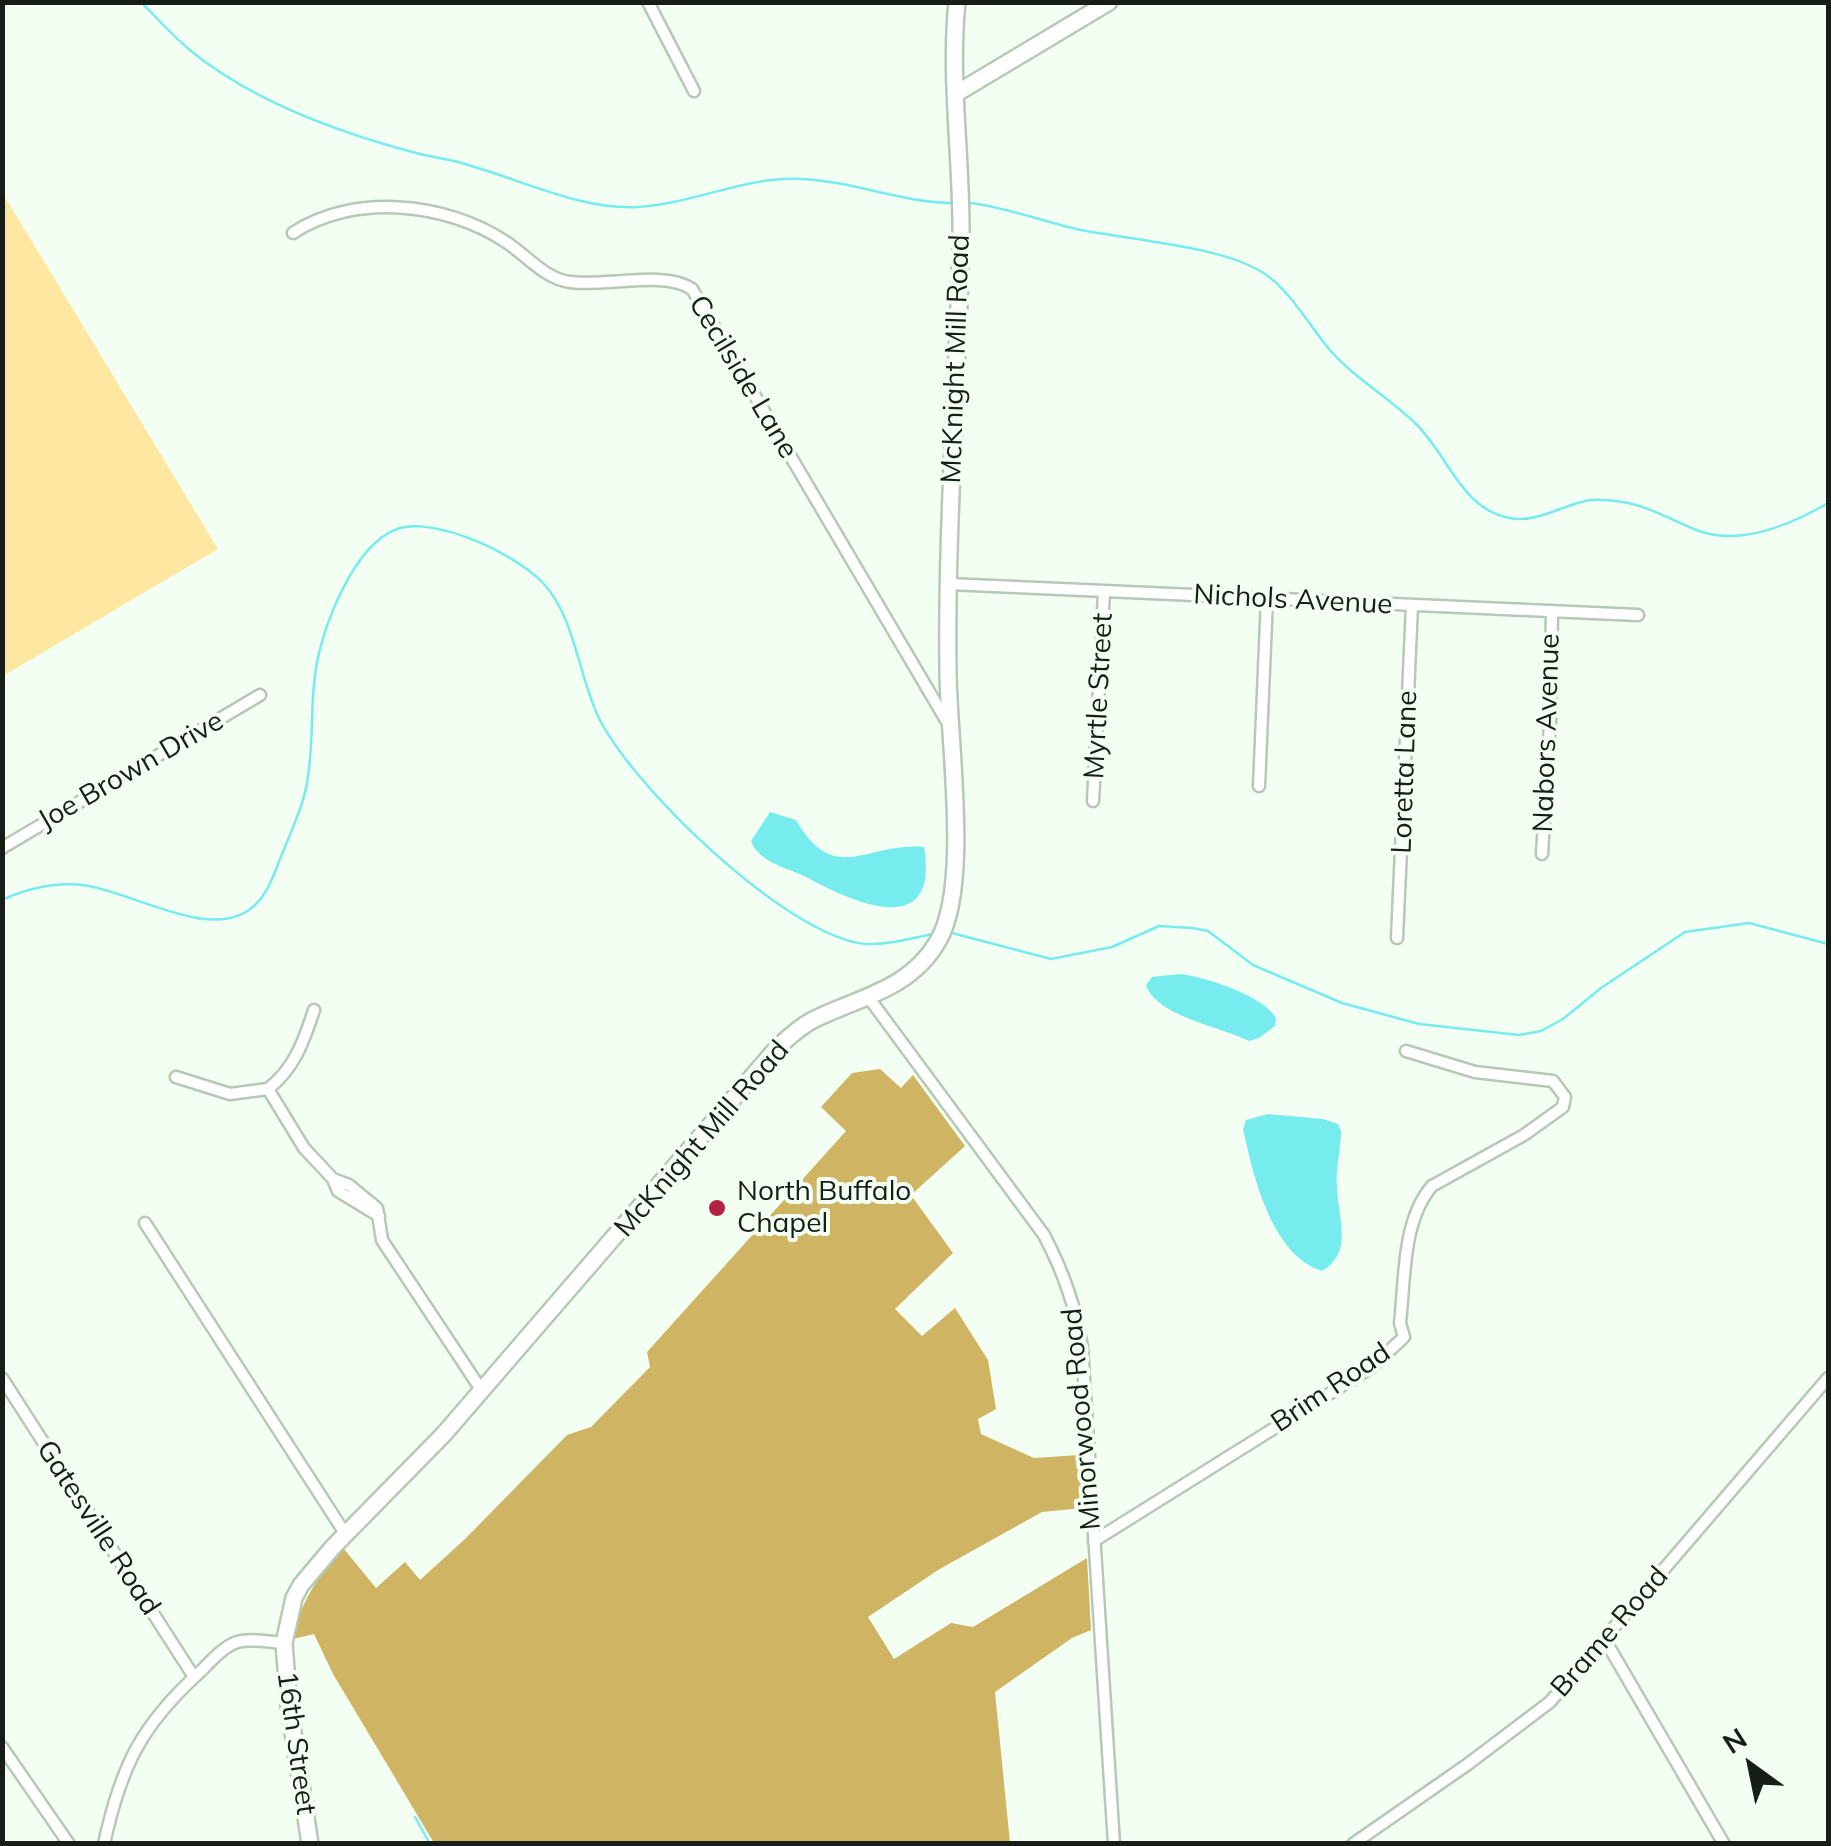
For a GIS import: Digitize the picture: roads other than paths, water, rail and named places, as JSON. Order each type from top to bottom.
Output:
[{"type":"street","points":[[648,2],[694,91]]},
{"type":"street","name":"McKnight Mill Road","points":[[284,1643],[294,1598],[301,1585],[482,1391],[777,1048],[812,1020],[897,984],[920,965],[938,942],[949,915],[956,866],[949,584],[962,199],[956,2]]},
{"type":"street","points":[[957,92],[1109,2]]},
{"type":"street","name":"Cecilside Lane","points":[[293,233],[317,219],[350,209],[419,210],[491,233],[547,274],[568,282],[674,281],[692,289],[950,728]]},
{"type":"street","name":"Nichols Avenue","points":[[949,584],[1638,616]]},
{"type":"street","name":"Myrtle Street","points":[[1093,801],[1104,592]]},
{"type":"street","points":[[1259,786],[1266,599]]},
{"type":"street","name":"Loretta Lane","points":[[1398,938],[1412,606]]},
{"type":"street","name":"Nabors Avenue","points":[[1542,854],[1552,612]]},
{"type":"street","name":"Joe Brown Drive","points":[[2,848],[260,695]]},
{"type":"street","name":"Minorwood Road","points":[[869,998],[1031,1215],[1060,1265],[1074,1306],[1082,1347],[1114,1844]]},
{"type":"street","points":[[176,1078],[230,1094],[268,1089],[283,1077],[294,1060],[314,1010]]},
{"type":"street","name":"Brim Road","points":[[1094,1541],[1372,1366],[1394,1347],[1404,1337],[1400,1322],[1412,1223],[1422,1198],[1432,1186],[1524,1135],[1563,1107],[1565,1097],[1553,1081],[1475,1072],[1406,1051]]},
{"type":"street","points":[[268,1089],[304,1148],[333,1179],[338,1191],[378,1212],[382,1240],[482,1391]]},
{"type":"street","points":[[145,1223],[346,1535]]},
{"type":"street","name":"Gatesville Road","points":[[2,1378],[194,1677]]},
{"type":"street","name":"Brame Road","points":[[1352,1844],[1531,1719],[1562,1690],[1828,1378]]},
{"type":"street","points":[[1604,1640],[1724,1844]]},
{"type":"street","points":[[104,1844],[113,1800],[136,1747],[162,1710],[235,1643],[284,1643]]},
{"type":"street","name":"16th Street","points":[[284,1643],[289,1706],[310,1844]]},
{"type":"street","points":[[2,1747],[69,1844]]},
{"type":"water","points":[[770,812],[796,820],[810,840],[838,857],[924,847],[925,877],[919,895],[906,905],[868,904],[768,860],[751,841]]},
{"type":"water","points":[[1180,974],[1219,983],[1260,1002],[1276,1018],[1275,1026],[1249,1041],[1176,1013],[1152,996],[1146,985],[1152,977]]},
{"type":"water","points":[[1268,1114],[1323,1119],[1338,1124],[1341,1131],[1337,1181],[1341,1244],[1338,1255],[1322,1271],[1304,1262],[1290,1248],[1277,1231],[1259,1189],[1243,1129],[1246,1120]]},
{"type":"waterway","points":[[141,2],[196,55],[220,72],[301,115],[358,136],[462,163],[573,199],[637,207],[759,182],[801,179],[950,203]]},
{"type":"waterway","points":[[971,203],[1081,230],[1202,250],[1265,274],[1292,299],[1339,359],[1415,423],[1467,492],[1492,513],[1529,518],[1580,502],[1609,500],[1646,508],[1699,531],[1732,536],[1782,525],[1828,503]]},
{"type":"waterway","points":[[2,900],[42,887],[73,884],[212,920],[232,918],[255,905],[272,880],[304,797],[318,657],[341,592],[366,552],[381,538],[413,526],[453,533],[495,549],[542,582],[561,611],[590,698],[614,743],[675,816],[755,887],[833,935],[866,944],[933,934]]},
{"type":"waterway","points":[[952,933],[1051,959],[1112,947],[1159,926],[1192,928],[1208,931],[1253,965],[1342,1003],[1419,1024],[1519,1035],[1541,1031],[1563,1019],[1601,988],[1685,932],[1749,923],[1828,944]]},
{"type":"waterway","points":[[415,1817],[430,1844]]},
{"type":"place","name":"North Buffalo Chapel","points":[[717,1208]]}]
